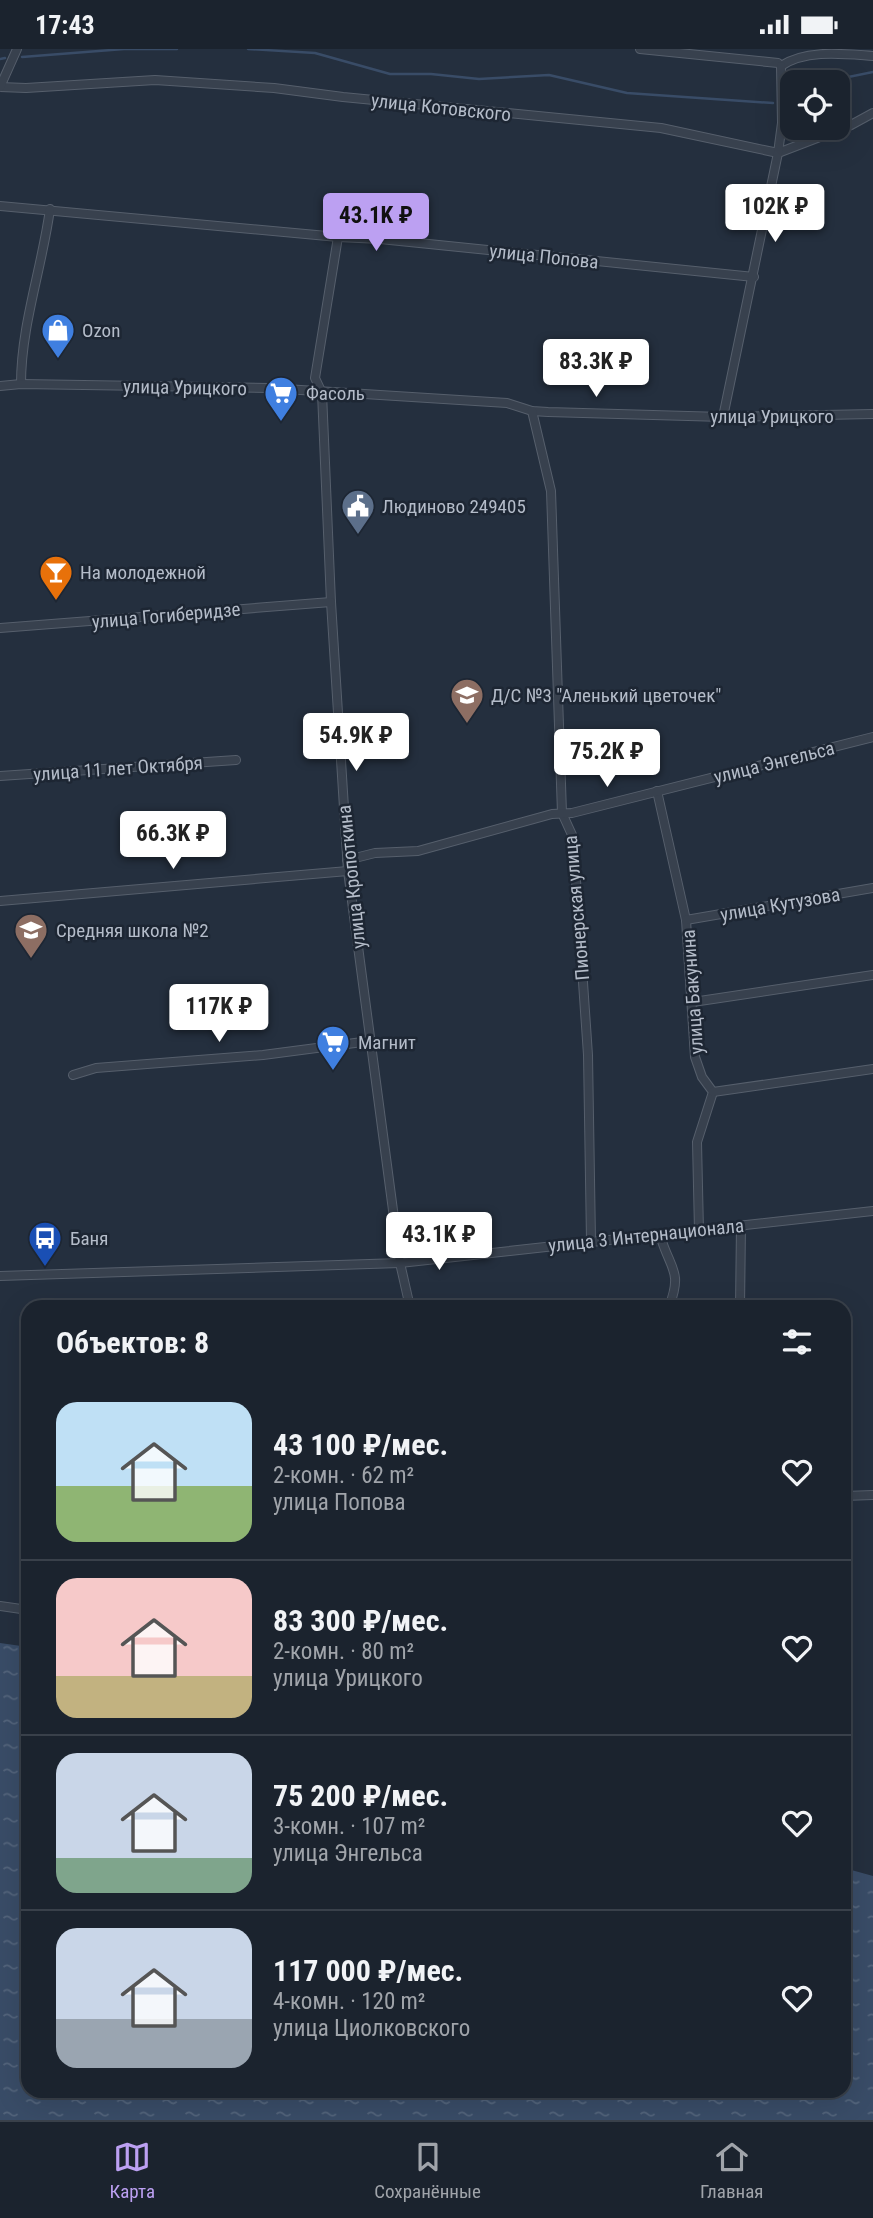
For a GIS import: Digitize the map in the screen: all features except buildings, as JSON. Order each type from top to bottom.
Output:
[{"type":"street","points":[[0,87],[17,49]]},
{"type":"street","points":[[640,49],[778,63],[781,66]]},
{"type":"street","points":[[781,66],[793,58],[839,54],[873,56]]},
{"type":"street","points":[[723,417],[778,153],[782,123],[781,66]]},
{"type":"street","name":"улица Котовского","points":[[0,87],[26,88],[155,80],[274,88],[661,128],[778,153]]},
{"type":"street","points":[[778,153],[851,125],[873,113]]},
{"type":"street","name":"улица Попова","points":[[0,206],[380,239],[754,277]]},
{"type":"street","points":[[21,384],[24,342],[50,209]]},
{"type":"street","name":"улица Кропоткина","points":[[338,237],[315,378],[322,393],[331,602],[348,871],[400,1263],[408,1300]]},
{"type":"street","name":"улица Урицкого","points":[[0,386],[247,387],[507,403],[532,411],[723,417],[873,414]]},
{"type":"street","name":"Пионерская улица","points":[[532,411],[551,491],[562,813],[573,837],[588,1055],[591,1241]]},
{"type":"street","name":"улица Гогиберидзе","points":[[0,628],[331,602]]},
{"type":"street","name":"улица Энгельса","points":[[347,860],[375,853],[418,851],[873,737]]},
{"type":"street","name":"улица 11 лет Октября","points":[[0,776],[236,760]]},
{"type":"street","name":"улица Бакунина","points":[[657,791],[686,920],[695,1057],[702,1077],[713,1092]]},
{"type":"street","points":[[0,901],[348,871]]},
{"type":"street","name":"улица Кутузова","points":[[686,920],[873,888]]},
{"type":"street","points":[[693,1002],[873,975]]},
{"type":"street","points":[[73,1075],[96,1068],[263,1055],[370,1041]]},
{"type":"street","points":[[699,1231],[697,1142],[713,1092],[873,1069]]},
{"type":"street","name":"улица 3 Интернационала","points":[[0,1276],[400,1263],[873,1210]]},
{"type":"street","points":[[740,1300],[741,1225]]},
{"type":"street","points":[[660,1235],[675,1272],[677,1287],[672,1300]]},
{"type":"street","points":[[851,1496],[873,1495]]},
{"type":"street","points":[[0,1606],[21,1609]]},
{"type":"water","points":[[0,1643],[21,1646],[21,2098],[851,2098],[851,1870],[873,1876],[873,2120],[0,2120]]},
{"type":"waterway","points":[[22,57],[124,49],[177,49]]},
{"type":"waterway","points":[[248,49],[315,53],[390,74],[431,74],[479,79],[549,75],[627,93],[773,103]]},
{"type":"waterway","points":[[0,59],[5,58]]},
{"type":"waterway","points":[[850,77],[873,72]]},
{"type":"place","name":"Ozon","points":[[58,360]]},
{"type":"place","name":"Фасоль","points":[[281,423]]},
{"type":"place","name":"Людиново 249405","points":[[358,536]]},
{"type":"place","name":"На молодежной","points":[[56,602]]},
{"type":"place","name":"Д/С №3 \"Аленький цветочек\"","points":[[467,725]]},
{"type":"place","name":"Средняя школа №2","points":[[31,960]]},
{"type":"place","name":"Магнит","points":[[333,1072]]},
{"type":"place","name":"Баня","points":[[45,1268]]}]
